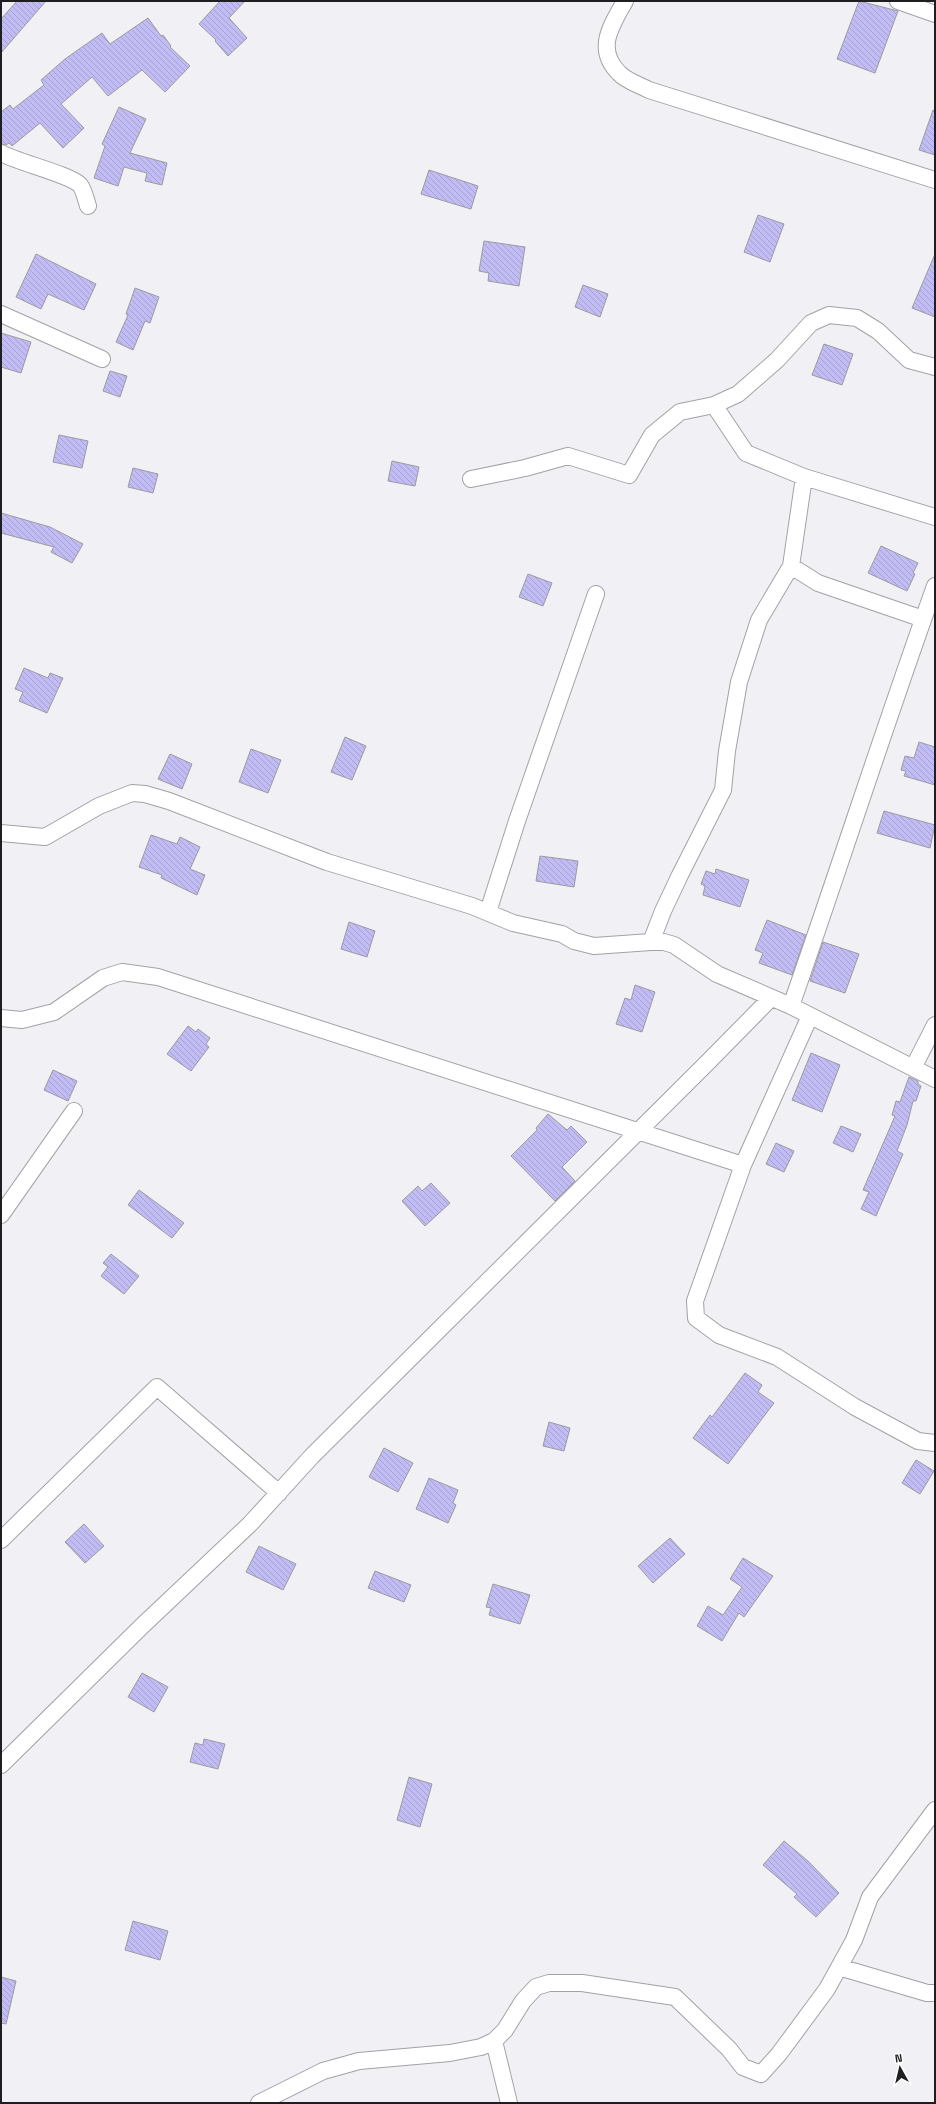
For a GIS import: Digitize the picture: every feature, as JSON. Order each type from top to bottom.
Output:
[{"type":"street","points":[[625,1],[606,43],[607,56],[620,74],[649,90],[935,180]]},
{"type":"street","points":[[898,1],[935,14]]},
{"type":"street","points":[[1,153],[13,159],[63,176],[80,185],[88,206]]},
{"type":"street","points":[[1,314],[102,359]]},
{"type":"street","points":[[471,479],[525,468],[568,456],[629,475],[652,435],[680,412],[714,405],[738,394],[777,360],[810,323],[829,315],[857,318],[878,332],[909,360],[935,367]]},
{"type":"street","points":[[714,405],[746,453],[804,477],[935,517]]},
{"type":"street","points":[[651,942],[677,881],[723,790],[727,751],[739,682],[758,620],[791,566],[804,477]]},
{"type":"street","points":[[791,566],[818,583],[923,619]]},
{"type":"street","points":[[791,1006],[841,864],[892,704],[935,586]]},
{"type":"street","points":[[488,912],[516,821],[596,594]]},
{"type":"street","points":[[1,833],[45,838],[113,800],[132,793],[145,794],[169,801],[327,862],[488,912],[513,923],[562,934],[574,941],[594,946],[651,942],[664,942],[674,945],[717,974],[791,1006],[935,1079]]},
{"type":"street","points":[[1,1018],[22,1020],[54,1012],[103,978],[122,972],[158,977],[743,1166]]},
{"type":"street","points":[[1,1765],[142,1626],[250,1524],[414,1353],[771,998]]},
{"type":"street","points":[[810,1016],[743,1166],[695,1301],[696,1318],[719,1335],[777,1357],[855,1407],[918,1441],[935,1443]]},
{"type":"street","points":[[913,1068],[935,1025]]},
{"type":"street","points":[[1,1215],[74,1111]]},
{"type":"street","points":[[1,1540],[157,1387],[279,1493]]},
{"type":"street","points":[[259,2103],[323,2071],[359,2061],[450,2053],[481,2047],[494,2041],[505,2030],[523,2001],[536,1987],[549,1983],[582,1983],[675,1997],[729,2049],[743,2066],[761,2074],[780,2054],[827,1989],[854,1940],[870,1897],[935,1810]]},
{"type":"street","points":[[839,1968],[927,1993],[935,1993]]},
{"type":"street","points":[[494,2041],[508,2103]]},
{"type":"building","points":[[17,1],[46,1],[1,53],[1,19]]},
{"type":"building","points":[[220,1],[245,1],[229,18],[247,38],[228,56],[215,41],[216,40],[199,24]]},
{"type":"building","points":[[859,1],[898,11],[875,73],[837,59]]},
{"type":"building","points":[[148,18],[161,36],[163,35],[171,46],[170,47],[190,66],[165,92],[142,70],[108,96],[92,77],[61,104],[84,128],[63,148],[40,123],[12,146],[9,143],[6,145],[1,144],[1,112],[10,105],[13,109],[44,85],[41,80],[65,59],[102,33],[110,44]]},
{"type":"building","points":[[119,107],[146,119],[130,153],[167,163],[162,185],[145,181],[147,173],[124,167],[118,186],[94,178],[105,146],[102,144]]},
{"type":"building","points":[[933,110],[935,111],[935,155],[919,150]]},
{"type":"building","points":[[429,170],[478,186],[471,209],[421,194]]},
{"type":"building","points":[[758,215],[784,224],[770,262],[744,252]]},
{"type":"building","points":[[484,241],[525,247],[519,286],[488,281],[489,273],[479,271]]},
{"type":"building","points":[[36,254],[96,284],[84,310],[48,294],[41,309],[16,297]]},
{"type":"building","points":[[935,254],[935,317],[912,308]]},
{"type":"building","points":[[583,285],[608,294],[600,317],[575,307]]},
{"type":"building","points":[[135,288],[159,297],[150,323],[145,321],[133,350],[116,342],[128,315],[126,314]]},
{"type":"building","points":[[1,333],[31,342],[21,373],[1,367]]},
{"type":"building","points":[[824,344],[853,354],[842,385],[812,375]]},
{"type":"building","points":[[110,371],[127,376],[120,397],[103,391]]},
{"type":"building","points":[[59,435],[88,441],[82,468],[53,462]]},
{"type":"building","points":[[392,461],[419,467],[415,486],[388,481]]},
{"type":"building","points":[[133,468],[158,474],[153,493],[128,487]]},
{"type":"building","points":[[1,513],[50,527],[83,544],[72,563],[51,552],[54,547],[1,533]]},
{"type":"building","points":[[881,546],[918,563],[913,573],[915,574],[907,591],[868,573]]},
{"type":"building","points":[[528,574],[552,583],[543,606],[519,597]]},
{"type":"building","points":[[24,668],[48,678],[50,673],[63,678],[47,713],[19,701],[23,692],[15,689]]},
{"type":"building","points":[[345,737],[366,746],[352,780],[331,772]]},
{"type":"building","points":[[919,742],[935,747],[935,785],[904,776],[906,771],[901,770],[905,756],[914,758]]},
{"type":"building","points":[[251,749],[281,760],[268,793],[239,782]]},
{"type":"building","points":[[170,754],[192,764],[182,789],[158,779]]},
{"type":"building","points":[[884,811],[935,825],[930,848],[877,833]]},
{"type":"building","points":[[151,835],[177,844],[180,837],[200,847],[190,869],[205,875],[197,895],[161,878],[162,875],[139,867]]},
{"type":"building","points":[[540,856],[578,861],[574,887],[536,881]]},
{"type":"building","points":[[716,869],[749,880],[740,907],[703,895],[705,886],[701,884],[706,871],[715,874]]},
{"type":"building","points":[[767,920],[806,935],[792,975],[759,963],[763,953],[755,950]]},
{"type":"building","points":[[349,922],[375,931],[367,957],[341,949]]},
{"type":"building","points":[[823,942],[859,954],[845,993],[810,981]]},
{"type":"building","points":[[635,985],[655,992],[642,1032],[616,1024],[625,998],[631,1000]]},
{"type":"building","points":[[188,1026],[196,1032],[198,1029],[210,1038],[206,1044],[209,1047],[191,1071],[167,1054]]},
{"type":"building","points":[[811,1053],[840,1065],[822,1112],[792,1100]]},
{"type":"building","points":[[53,1070],[77,1081],[68,1101],[44,1090]]},
{"type":"building","points":[[909,1077],[918,1081],[918,1084],[921,1086],[916,1101],[913,1101],[907,1125],[897,1151],[903,1154],[876,1216],[861,1209],[869,1192],[863,1190],[895,1116],[892,1115],[896,1101],[900,1102]]},
{"type":"building","points":[[548,1114],[567,1130],[571,1126],[587,1142],[562,1167],[575,1181],[555,1201],[511,1156],[537,1130],[536,1128]]},
{"type":"building","points":[[841,1126],[861,1134],[853,1152],[833,1143]]},
{"type":"building","points":[[776,1143],[794,1151],[784,1172],[766,1164]]},
{"type":"building","points":[[431,1183],[450,1203],[425,1226],[402,1201],[418,1186],[422,1191]]},
{"type":"building","points":[[139,1190],[184,1223],[172,1238],[128,1205]]},
{"type":"building","points":[[111,1254],[139,1276],[124,1294],[101,1276],[108,1267],[103,1263]]},
{"type":"building","points":[[745,1373],[762,1385],[758,1392],[774,1403],[728,1464],[693,1438],[710,1415],[712,1417]]},
{"type":"building","points":[[549,1422],[570,1428],[564,1451],[543,1446]]},
{"type":"building","points":[[384,1448],[413,1463],[398,1492],[369,1477]]},
{"type":"building","points":[[916,1460],[934,1471],[920,1494],[902,1483]]},
{"type":"building","points":[[429,1478],[458,1490],[453,1503],[456,1505],[448,1523],[416,1509]]},
{"type":"building","points":[[84,1524],[104,1546],[85,1563],[65,1542]]},
{"type":"building","points":[[670,1538],[685,1554],[653,1583],[638,1566]]},
{"type":"building","points":[[259,1546],[296,1564],[283,1590],[246,1572]]},
{"type":"building","points":[[743,1558],[773,1576],[744,1617],[739,1613],[722,1641],[697,1626],[708,1606],[723,1615],[742,1587],[730,1579]]},
{"type":"building","points":[[375,1571],[411,1585],[404,1602],[368,1588]]},
{"type":"building","points":[[493,1584],[530,1595],[520,1624],[489,1615],[491,1608],[486,1607]]},
{"type":"building","points":[[142,1673],[168,1687],[154,1712],[128,1697]]},
{"type":"building","points":[[204,1739],[225,1744],[218,1769],[190,1762],[195,1743],[203,1745]]},
{"type":"building","points":[[409,1777],[432,1784],[420,1827],[397,1820]]},
{"type":"building","points":[[784,1841],[808,1861],[839,1893],[816,1917],[794,1897],[797,1894],[763,1865]]},
{"type":"building","points":[[133,1921],[168,1931],[160,1960],[125,1950]]},
{"type":"building","points":[[1,1977],[16,1981],[6,2024],[1,2023]]}]
